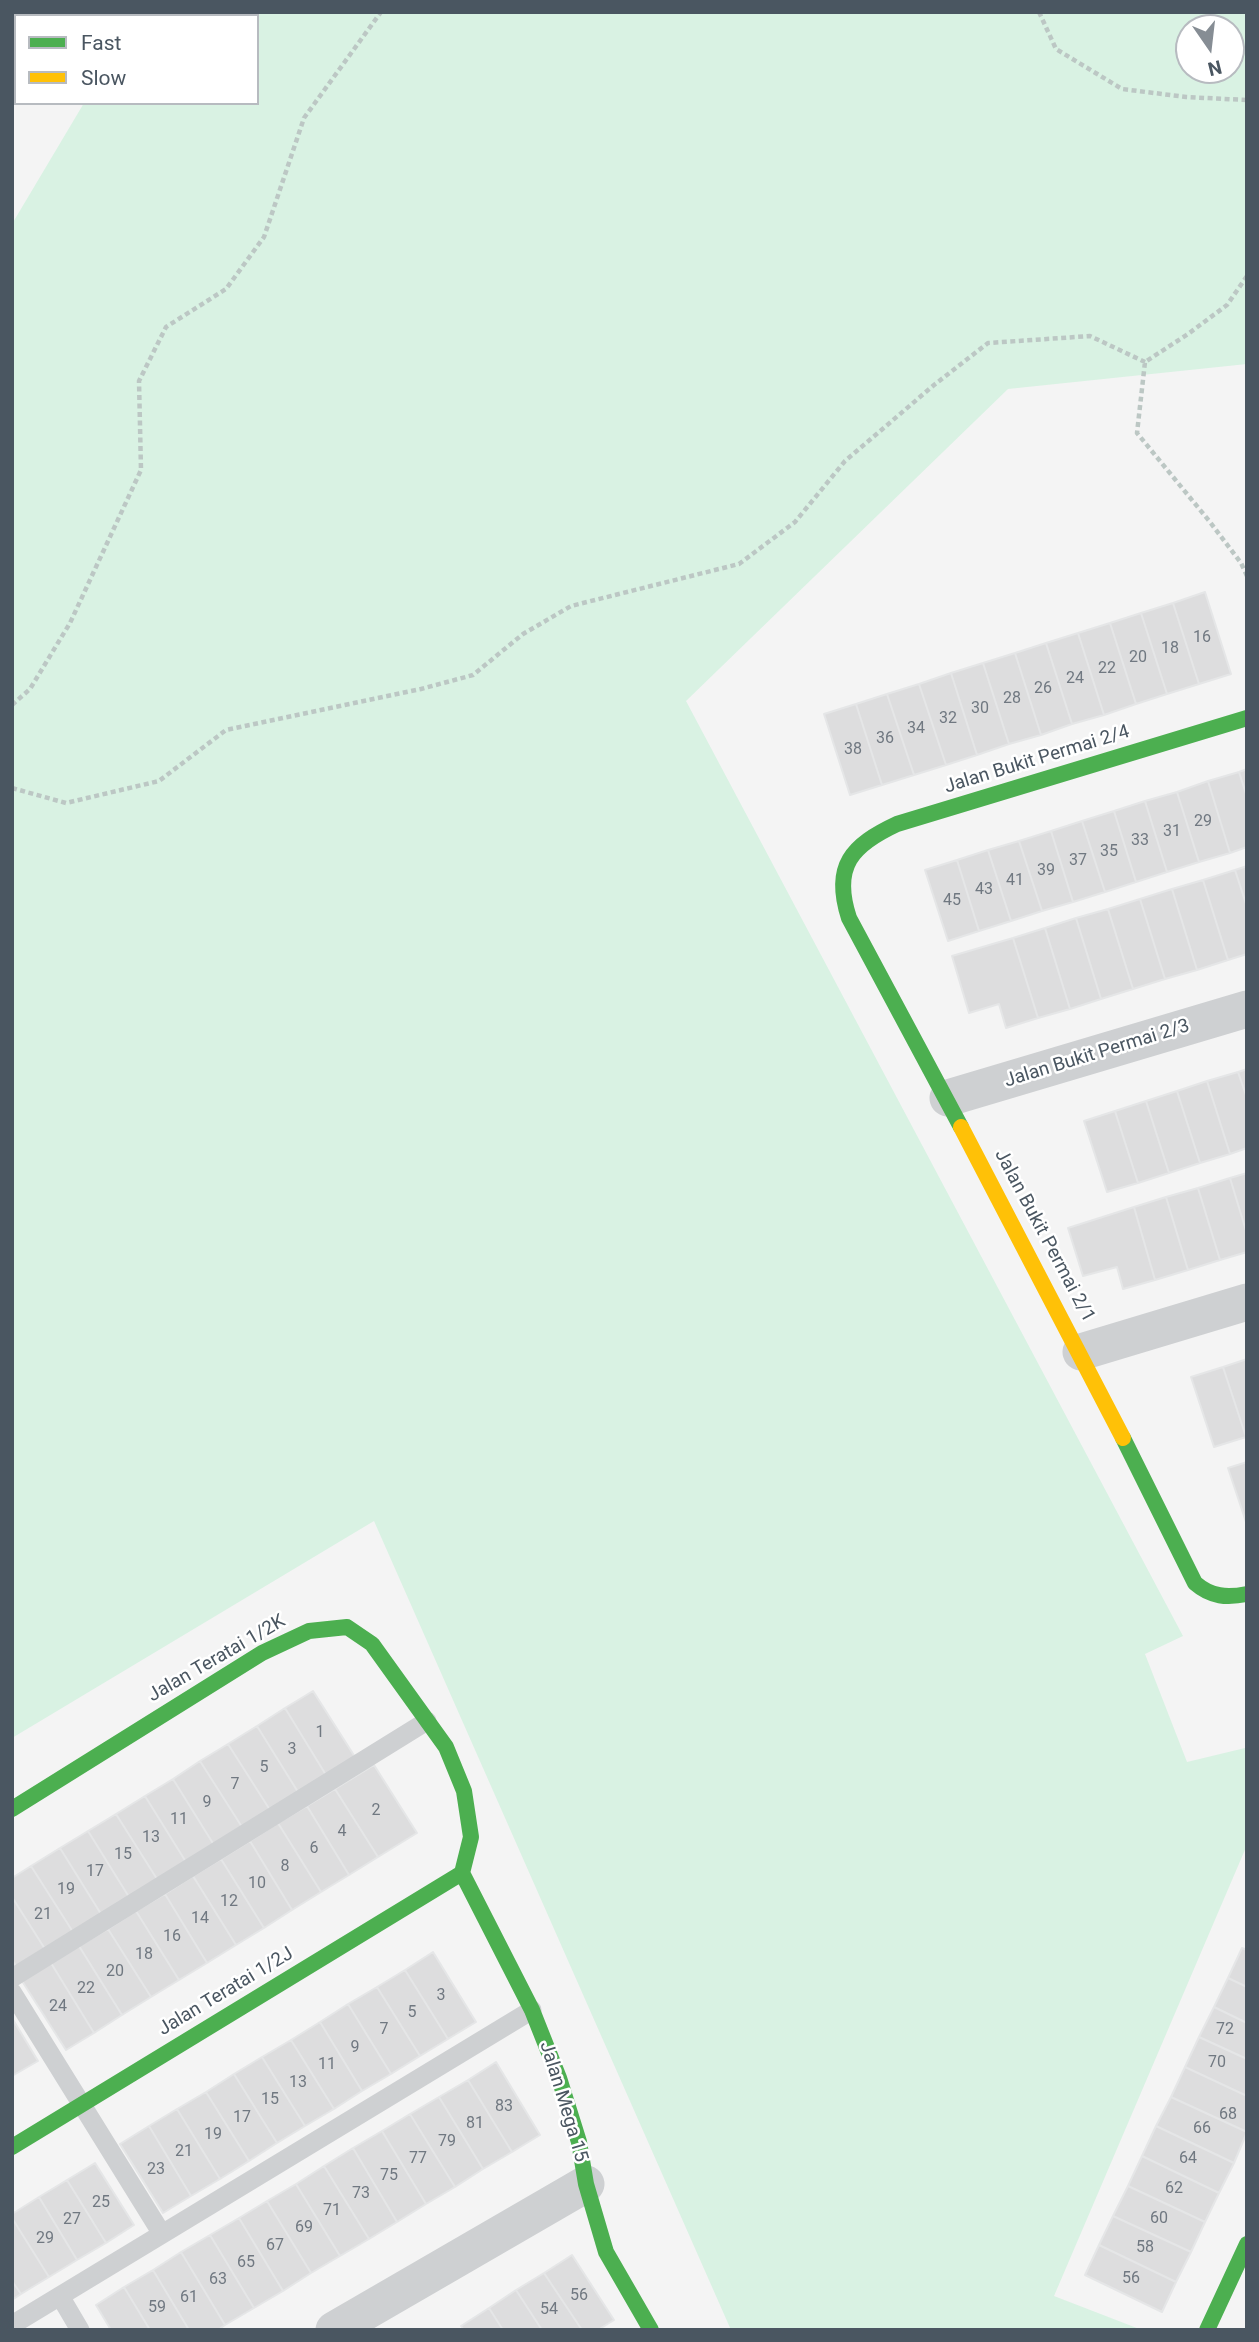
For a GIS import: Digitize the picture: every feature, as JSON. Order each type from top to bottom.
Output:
[{"type":"street","name":"Jalan Bukit Permai 2/4","points":[[848,859],[867,839],[897,824],[1247,718]]},
{"type":"street","name":"Jalan Bukit Permai 2/1","points":[[848,859],[842,878],[846,914],[948,1098],[1081,1352],[1195,1583],[1211,1595],[1230,1597],[1247,1594]]},
{"type":"street","name":"Jalan Bukit Permai 2/3","points":[[948,1098],[1247,1009]]},
{"type":"street","points":[[1081,1352],[1247,1302]]},
{"type":"street","name":"Jalan Teratai 1/2K","points":[[12,1809],[262,1653],[309,1631],[347,1628],[372,1644],[446,1748],[464,1791],[471,1837],[462,1873]]},
{"type":"street","name":"Jalan Mega 15","points":[[334,2330],[586,2184],[579,2142],[559,2078],[533,2010],[462,1873]]},
{"type":"street","name":"Jalan Teratai 1/2J","points":[[12,2147],[462,1873]]},
{"type":"street","points":[[586,2184],[606,2252],[651,2330]]},
{"type":"street","points":[[1207,2330],[1247,2244]]},
{"type":"lane","points":[[12,1978],[427,1721]]},
{"type":"lane","points":[[12,1992],[162,2234]]},
{"type":"lane","points":[[12,2325],[533,2010]]},
{"type":"lane","points":[[60,2296],[80,2330]]},
{"type":"path","points":[[12,705],[30,689],[70,623],[141,470],[139,381],[166,327],[226,289],[264,237],[304,118],[382,12]]},
{"type":"path","points":[[1039,12],[1056,49],[1122,89],[1185,97],[1247,100]]},
{"type":"path","points":[[1145,362],[1227,305],[1247,276]]},
{"type":"path","points":[[12,788],[66,803],[159,781],[226,730],[421,689],[473,675],[523,634],[571,606],[739,564],[795,522],[845,461],[988,343],[1090,336],[1145,362]]},
{"type":"path","points":[[1145,362],[1138,433],[1210,522],[1247,576]]},
{"type":"green space","points":[[138,12],[1247,12],[1247,364],[1008,389],[686,701],[1183,1636],[1145,1654],[1187,1762],[1245,1748],[1247,1751],[1247,1845],[1054,2296],[1142,2330],[731,2330],[374,1521],[12,1738],[12,224],[83,105],[259,105],[259,14],[137,14]]},
{"type":"building","points":[[1205,592],[1231,674],[1199,684],[1173,603]]},
{"type":"building","points":[[1173,603],[1199,684],[1167,694],[1141,613]]},
{"type":"building","points":[[1141,613],[1167,694],[1136,704],[1110,623]]},
{"type":"building","points":[[1110,623],[1136,704],[1104,715],[1078,633]]},
{"type":"building","points":[[1078,633],[1104,715],[1072,724],[1046,643]]},
{"type":"building","points":[[1046,643],[1072,724],[1041,735],[1015,653]]},
{"type":"building","points":[[1015,653],[1041,735],[1009,744],[983,663]]},
{"type":"building","points":[[983,663],[1009,744],[977,755],[951,673]]},
{"type":"building","points":[[951,673],[977,755],[946,765],[919,684]]},
{"type":"building","points":[[919,684],[946,765],[914,775],[887,694]]},
{"type":"building","points":[[887,694],[914,775],[882,785],[856,704]]},
{"type":"building","points":[[856,704],[882,785],[850,795],[824,714]]},
{"type":"building","points":[[1247,769],[1247,797],[1239,772]]},
{"type":"building","points":[[1239,772],[1247,797],[1247,847],[1230,853],[1208,781]]},
{"type":"building","points":[[1208,781],[1230,853],[1199,862],[1177,792]]},
{"type":"building","points":[[1177,792],[1199,862],[1167,872],[1145,801]]},
{"type":"building","points":[[1145,801],[1167,872],[1136,882],[1114,811]]},
{"type":"building","points":[[1114,811],[1136,882],[1105,892],[1082,821]]},
{"type":"building","points":[[1082,821],[1105,892],[1073,902],[1051,831]]},
{"type":"building","points":[[1051,831],[1073,902],[1042,911],[1019,841]]},
{"type":"building","points":[[1019,841],[1042,911],[1011,921],[988,850]]},
{"type":"building","points":[[988,850],[1011,921],[979,931],[957,860]]},
{"type":"building","points":[[957,860],[979,931],[948,941],[925,870]]},
{"type":"building","points":[[1247,866],[1247,907],[1235,870]]},
{"type":"building","points":[[1235,870],[1247,907],[1247,954],[1228,960],[1203,880]]},
{"type":"building","points":[[1203,880],[1228,960],[1197,970],[1172,889]]},
{"type":"building","points":[[1172,889],[1197,970],[1165,979],[1140,899]]},
{"type":"building","points":[[1140,899],[1165,979],[1133,989],[1108,909]]},
{"type":"building","points":[[1108,909],[1133,989],[1101,999],[1076,918]]},
{"type":"building","points":[[1076,918],[1101,999],[1070,1009],[1045,928]]},
{"type":"building","points":[[1045,928],[1070,1009],[1038,1018],[1013,938]]},
{"type":"building","points":[[1013,938],[1038,1018],[1006,1028],[999,1004],[969,1013],[952,956]]},
{"type":"building","points":[[1247,1069],[1247,1098],[1238,1072]]},
{"type":"building","points":[[1238,1072],[1247,1098],[1247,1148],[1230,1154],[1207,1081]]},
{"type":"building","points":[[1207,1081],[1230,1154],[1200,1163],[1177,1091]]},
{"type":"building","points":[[1177,1091],[1200,1163],[1169,1173],[1146,1101]]},
{"type":"building","points":[[1146,1101],[1169,1173],[1138,1183],[1115,1111]]},
{"type":"building","points":[[1115,1111],[1138,1183],[1107,1192],[1084,1121]]},
{"type":"building","points":[[1247,1173],[1247,1234],[1230,1178]]},
{"type":"building","points":[[1230,1178],[1247,1234],[1247,1252],[1220,1260],[1198,1188]]},
{"type":"building","points":[[1198,1188],[1220,1260],[1188,1270],[1166,1197]]},
{"type":"building","points":[[1166,1197],[1188,1270],[1155,1280],[1134,1207]]},
{"type":"building","points":[[1134,1207],[1155,1280],[1123,1289],[1117,1267],[1083,1276],[1068,1228]]},
{"type":"building","points":[[1247,1359],[1247,1436],[1246,1437],[1223,1367]]},
{"type":"building","points":[[1223,1367],[1246,1437],[1214,1447],[1191,1377]]},
{"type":"building","points":[[1247,1462],[1247,1525],[1228,1468]]},
{"type":"building","points":[[313,1691],[355,1757],[326,1775],[285,1708]]},
{"type":"building","points":[[285,1708],[326,1775],[298,1792],[257,1726]]},
{"type":"building","points":[[257,1726],[298,1792],[270,1810],[228,1744]]},
{"type":"building","points":[[228,1744],[270,1810],[242,1827],[200,1761]]},
{"type":"building","points":[[200,1761],[242,1827],[214,1845],[173,1779]]},
{"type":"building","points":[[374,1765],[417,1833],[378,1857],[335,1789]]},
{"type":"building","points":[[173,1779],[214,1845],[186,1862],[145,1796]]},
{"type":"building","points":[[335,1789],[378,1857],[349,1875],[307,1806]]},
{"type":"building","points":[[145,1796],[186,1862],[157,1879],[116,1814]]},
{"type":"building","points":[[307,1806],[349,1875],[321,1892],[278,1823]]},
{"type":"building","points":[[116,1814],[157,1879],[129,1897],[88,1831]]},
{"type":"building","points":[[278,1823],[321,1892],[292,1910],[250,1841]]},
{"type":"building","points":[[88,1831],[129,1897],[101,1914],[60,1848]]},
{"type":"building","points":[[250,1841],[292,1910],[264,1928],[221,1859]]},
{"type":"building","points":[[60,1848],[101,1914],[73,1932],[31,1866]]},
{"type":"building","points":[[221,1859],[264,1928],[236,1945],[193,1876]]},
{"type":"building","points":[[31,1866],[73,1932],[45,1949],[12,1897],[12,1878]]},
{"type":"building","points":[[193,1876],[236,1945],[207,1963],[165,1894]]},
{"type":"building","points":[[165,1894],[207,1963],[179,1980],[136,1911]]},
{"type":"building","points":[[12,1897],[45,1949],[17,1967],[12,1960]]},
{"type":"building","points":[[136,1911],[179,1980],[151,1997],[108,1929]]},
{"type":"building","points":[[108,1929],[151,1997],[122,2015],[79,1946]]},
{"type":"building","points":[[79,1946],[122,2015],[94,2033],[51,1963]]},
{"type":"building","points":[[1242,1948],[1247,1950],[1247,1987],[1228,1978]]},
{"type":"building","points":[[433,1952],[476,2022],[448,2039],[405,1970]]},
{"type":"building","points":[[51,1963],[94,2033],[66,2050],[22,1981]]},
{"type":"building","points":[[405,1970],[448,2039],[420,2056],[377,1987]]},
{"type":"building","points":[[1228,1978],[1247,1987],[1247,2023],[1214,2007]]},
{"type":"building","points":[[377,1987],[420,2056],[391,2074],[348,2004]]},
{"type":"building","points":[[348,2004],[391,2074],[362,2091],[320,2022]]},
{"type":"building","points":[[1214,2007],[1247,2023],[1247,2059],[1199,2037]]},
{"type":"building","points":[[12,2018],[38,2061],[12,2076]]},
{"type":"building","points":[[320,2022],[362,2091],[334,2109],[291,2040]]},
{"type":"building","points":[[1199,2037],[1247,2059],[1247,2096],[1185,2067]]},
{"type":"building","points":[[291,2040],[334,2109],[305,2126],[262,2057]]},
{"type":"building","points":[[262,2057],[305,2126],[277,2143],[234,2074]]},
{"type":"building","points":[[496,2062],[540,2135],[512,2152],[468,2080]]},
{"type":"building","points":[[1185,2067],[1247,2096],[1247,2132],[1171,2097]]},
{"type":"building","points":[[234,2074],[277,2143],[249,2161],[206,2092]]},
{"type":"building","points":[[468,2080],[512,2152],[483,2169],[439,2097]]},
{"type":"building","points":[[206,2092],[249,2161],[220,2179],[177,2109]]},
{"type":"building","points":[[439,2097],[483,2169],[455,2187],[410,2114]]},
{"type":"building","points":[[1171,2097],[1247,2132],[1234,2163],[1156,2126]]},
{"type":"building","points":[[177,2109],[220,2179],[191,2196],[149,2126]]},
{"type":"building","points":[[410,2114],[455,2187],[426,2204],[382,2131]]},
{"type":"building","points":[[149,2126],[191,2196],[163,2213],[120,2144]]},
{"type":"building","points":[[1156,2126],[1234,2163],[1219,2193],[1142,2156]]},
{"type":"building","points":[[382,2131],[426,2204],[397,2222],[353,2148]]},
{"type":"building","points":[[353,2148],[397,2222],[369,2239],[324,2166]]},
{"type":"building","points":[[1142,2156],[1219,2193],[1205,2222],[1128,2186]]},
{"type":"building","points":[[95,2163],[134,2225],[106,2243],[67,2180]]},
{"type":"building","points":[[324,2166],[369,2239],[340,2256],[296,2184]]},
{"type":"building","points":[[67,2180],[106,2243],[77,2260],[39,2197]]},
{"type":"building","points":[[296,2184],[340,2256],[311,2273],[267,2201]]},
{"type":"building","points":[[1128,2186],[1205,2222],[1191,2252],[1113,2216]]},
{"type":"building","points":[[39,2197],[77,2260],[49,2277],[12,2218],[12,2214]]},
{"type":"building","points":[[267,2201],[311,2273],[283,2291],[239,2218]]},
{"type":"building","points":[[1113,2216],[1191,2252],[1176,2282],[1099,2245]]},
{"type":"building","points":[[12,2218],[49,2277],[21,2294],[12,2281]]},
{"type":"building","points":[[239,2218],[283,2291],[254,2308],[210,2235]]},
{"type":"building","points":[[210,2235],[254,2308],[225,2325],[181,2252]]},
{"type":"building","points":[[1099,2245],[1176,2282],[1162,2312],[1085,2275]]},
{"type":"building","points":[[181,2252],[225,2325],[218,2330],[189,2330],[153,2270]]},
{"type":"building","points":[[572,2255],[614,2320],[598,2330],[582,2330],[544,2273]]},
{"type":"building","points":[[153,2270],[189,2330],[150,2330],[124,2287]]},
{"type":"building","points":[[544,2273],[582,2330],[542,2330],[516,2290]]},
{"type":"building","points":[[12,2281],[21,2294],[12,2300]]},
{"type":"building","points":[[124,2287],[150,2330],[111,2330],[96,2305]]},
{"type":"building","points":[[516,2290],[542,2330],[503,2330],[489,2308]]},
{"type":"building","points":[[489,2308],[503,2330],[464,2330],[461,2326]]},
{"type":"traffic: fast","points":[[961,1127],[849,918],[843,884],[850,859],[868,840],[897,824],[1247,718]]},
{"type":"traffic: fast","points":[[1123,1438],[1195,1583],[1220,1595],[1247,1594]]},
{"type":"traffic: fast","points":[[12,1809],[262,1653],[309,1631],[347,1627],[372,1644],[446,1747],[464,1791],[471,1837],[462,1873]]},
{"type":"traffic: fast","points":[[462,1873],[532,2010],[559,2078],[579,2142],[586,2184],[606,2252],[651,2330]]},
{"type":"traffic: fast","points":[[12,2147],[462,1873]]},
{"type":"traffic: fast","points":[[1207,2330],[1247,2244]]},
{"type":"traffic: slow","points":[[961,1127],[1123,1438]]}]
